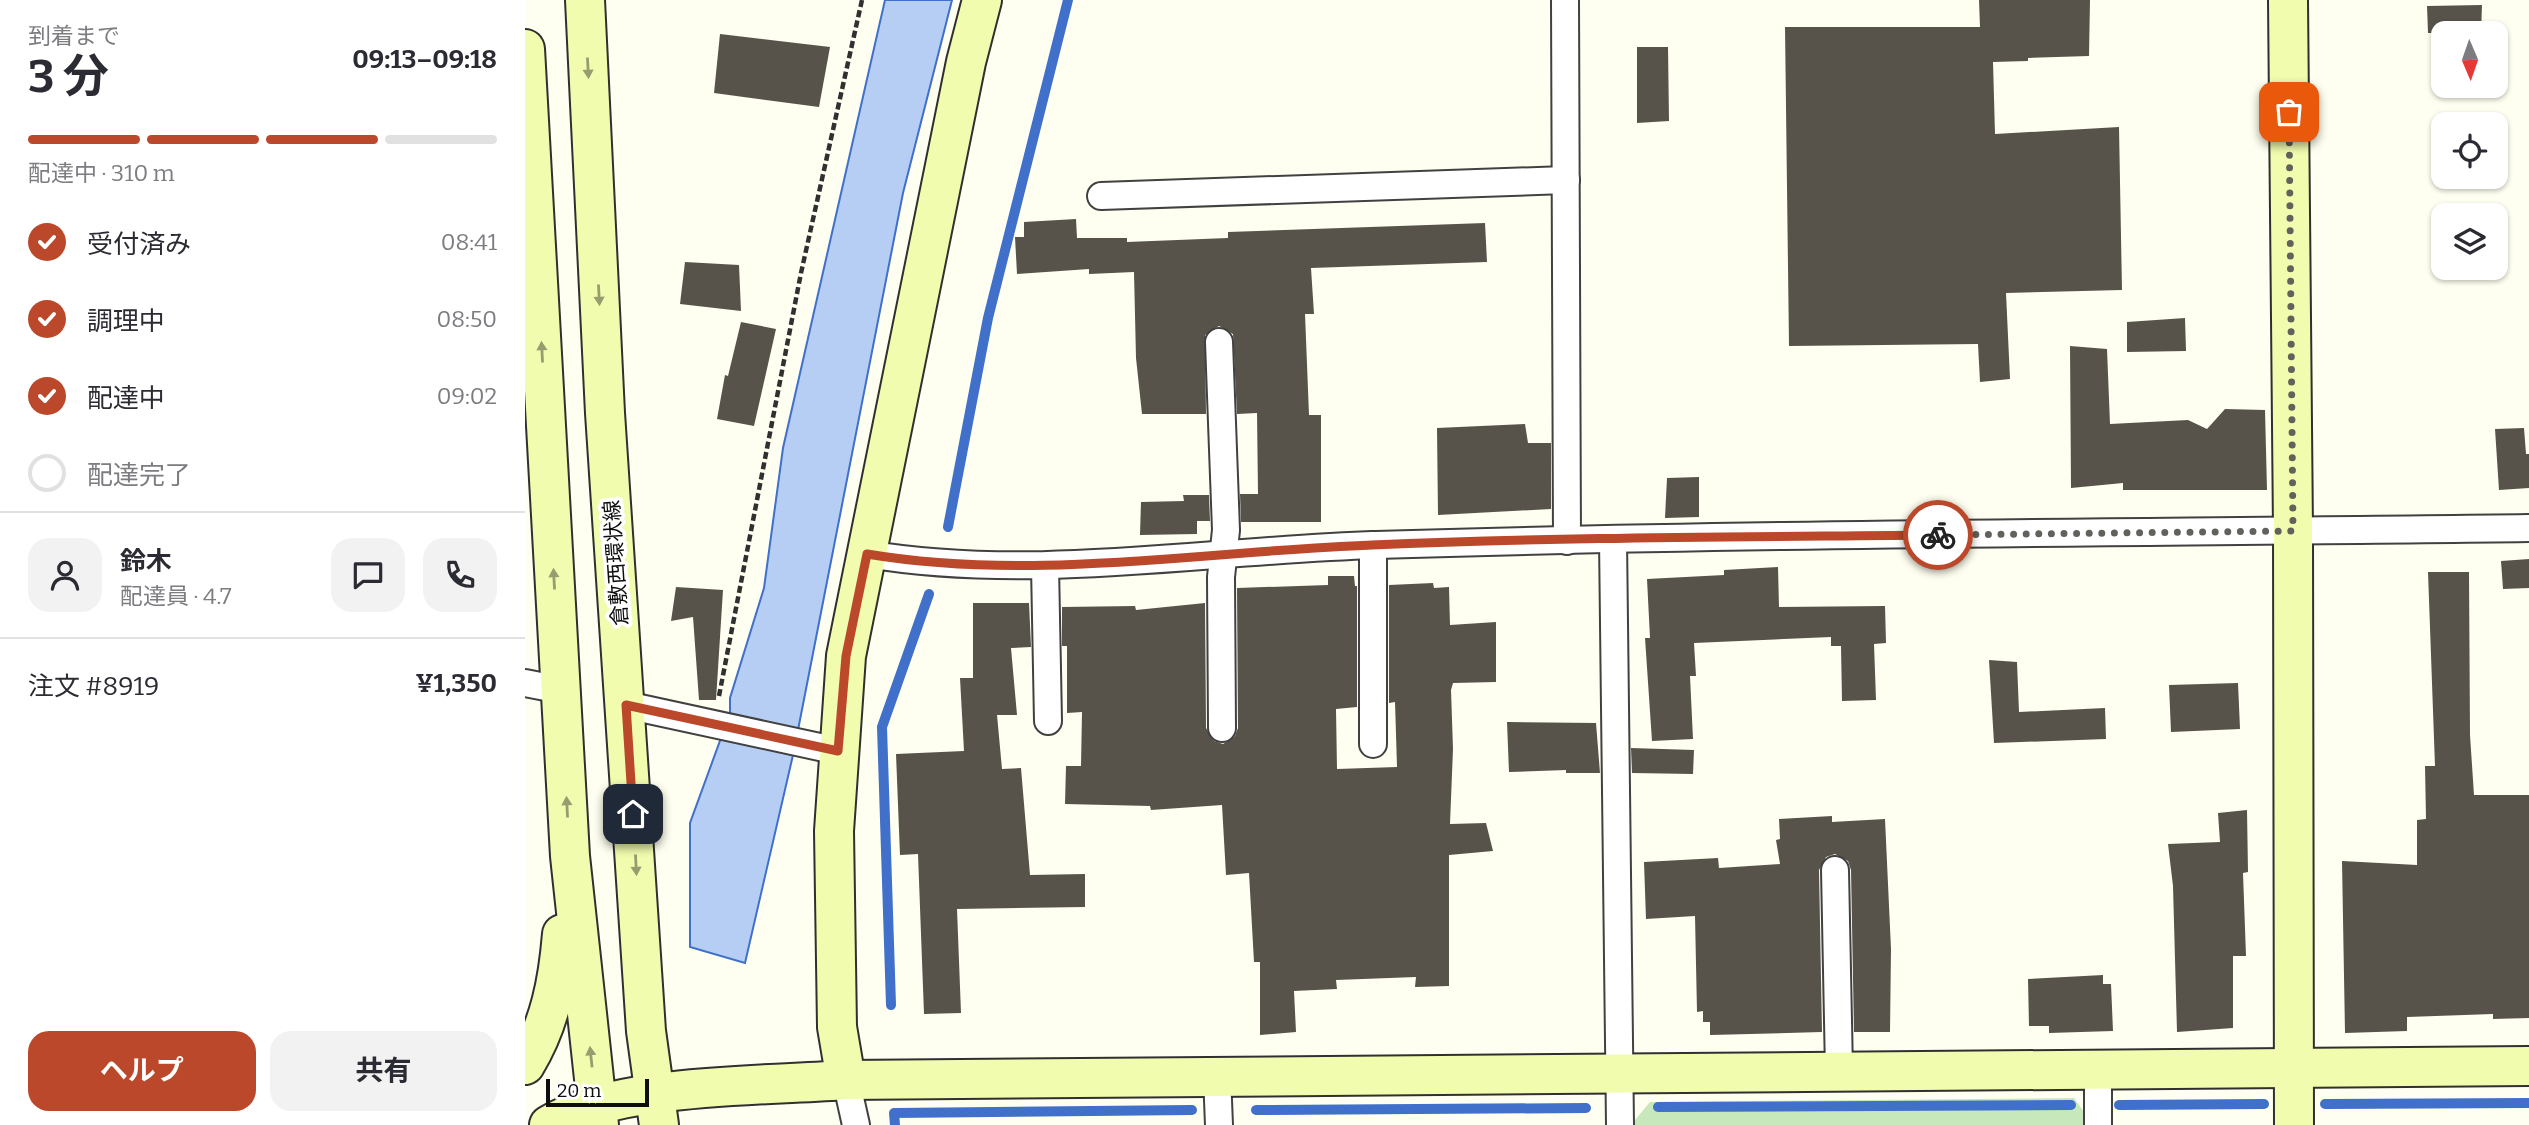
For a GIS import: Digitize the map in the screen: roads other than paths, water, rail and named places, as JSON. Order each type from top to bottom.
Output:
[{"type":"street","name":"倉敷西環状線","points":[[585,0],[605,413],[647,1044],[656,1109]]},
{"type":"street","points":[[856,1125],[837,1027],[834,831],[846,656],[967,62],[982,0]]},
{"type":"street","points":[[1565,0],[1567,541]]},
{"type":"street","points":[[2288,0],[2293,531],[2294,1125]]},
{"type":"street","points":[[525,49],[543,686],[570,856],[597,1116]]},
{"type":"street","points":[[1101,196],[1566,180]]},
{"type":"street","points":[[1219,342],[1226,530],[1223,553],[1222,728]]},
{"type":"street","points":[[867,554],[901,560],[1045,566],[1373,545],[1613,539],[2529,528]]},
{"type":"street","points":[[1613,539],[1620,1125]]},
{"type":"street","points":[[1373,545],[1373,744]]},
{"type":"street","points":[[1045,566],[1048,720]]},
{"type":"street","points":[[626,705],[838,751]]},
{"type":"street","points":[[525,1065],[542,1037],[558,977],[570,856]]},
{"type":"street","points":[[1835,870],[1839,1071]]},
{"type":"street","points":[[549,1125],[846,1080],[2529,1066]]},
{"type":"street","points":[[2098,1069],[2098,1125]]},
{"type":"street","points":[[1217,1075],[1219,1125]]},
{"type":"water","points":[[885,0],[952,0],[903,193],[798,730],[730,718],[730,698],[764,588],[783,448]]},
{"type":"water","points":[[721,738],[793,755],[745,963],[690,947],[690,823]]},
{"type":"waterway","points":[[948,527],[988,318],[1068,0]]},
{"type":"waterway","points":[[891,1005],[882,727],[929,594]]},
{"type":"waterway","points":[[2325,1104],[2529,1103]]},
{"type":"waterway","points":[[2119,1105],[2264,1104]]},
{"type":"waterway","points":[[1658,1107],[2071,1105]]},
{"type":"waterway","points":[[1256,1110],[1586,1108]]},
{"type":"waterway","points":[[895,1125],[894,1113],[1192,1110]]}]
